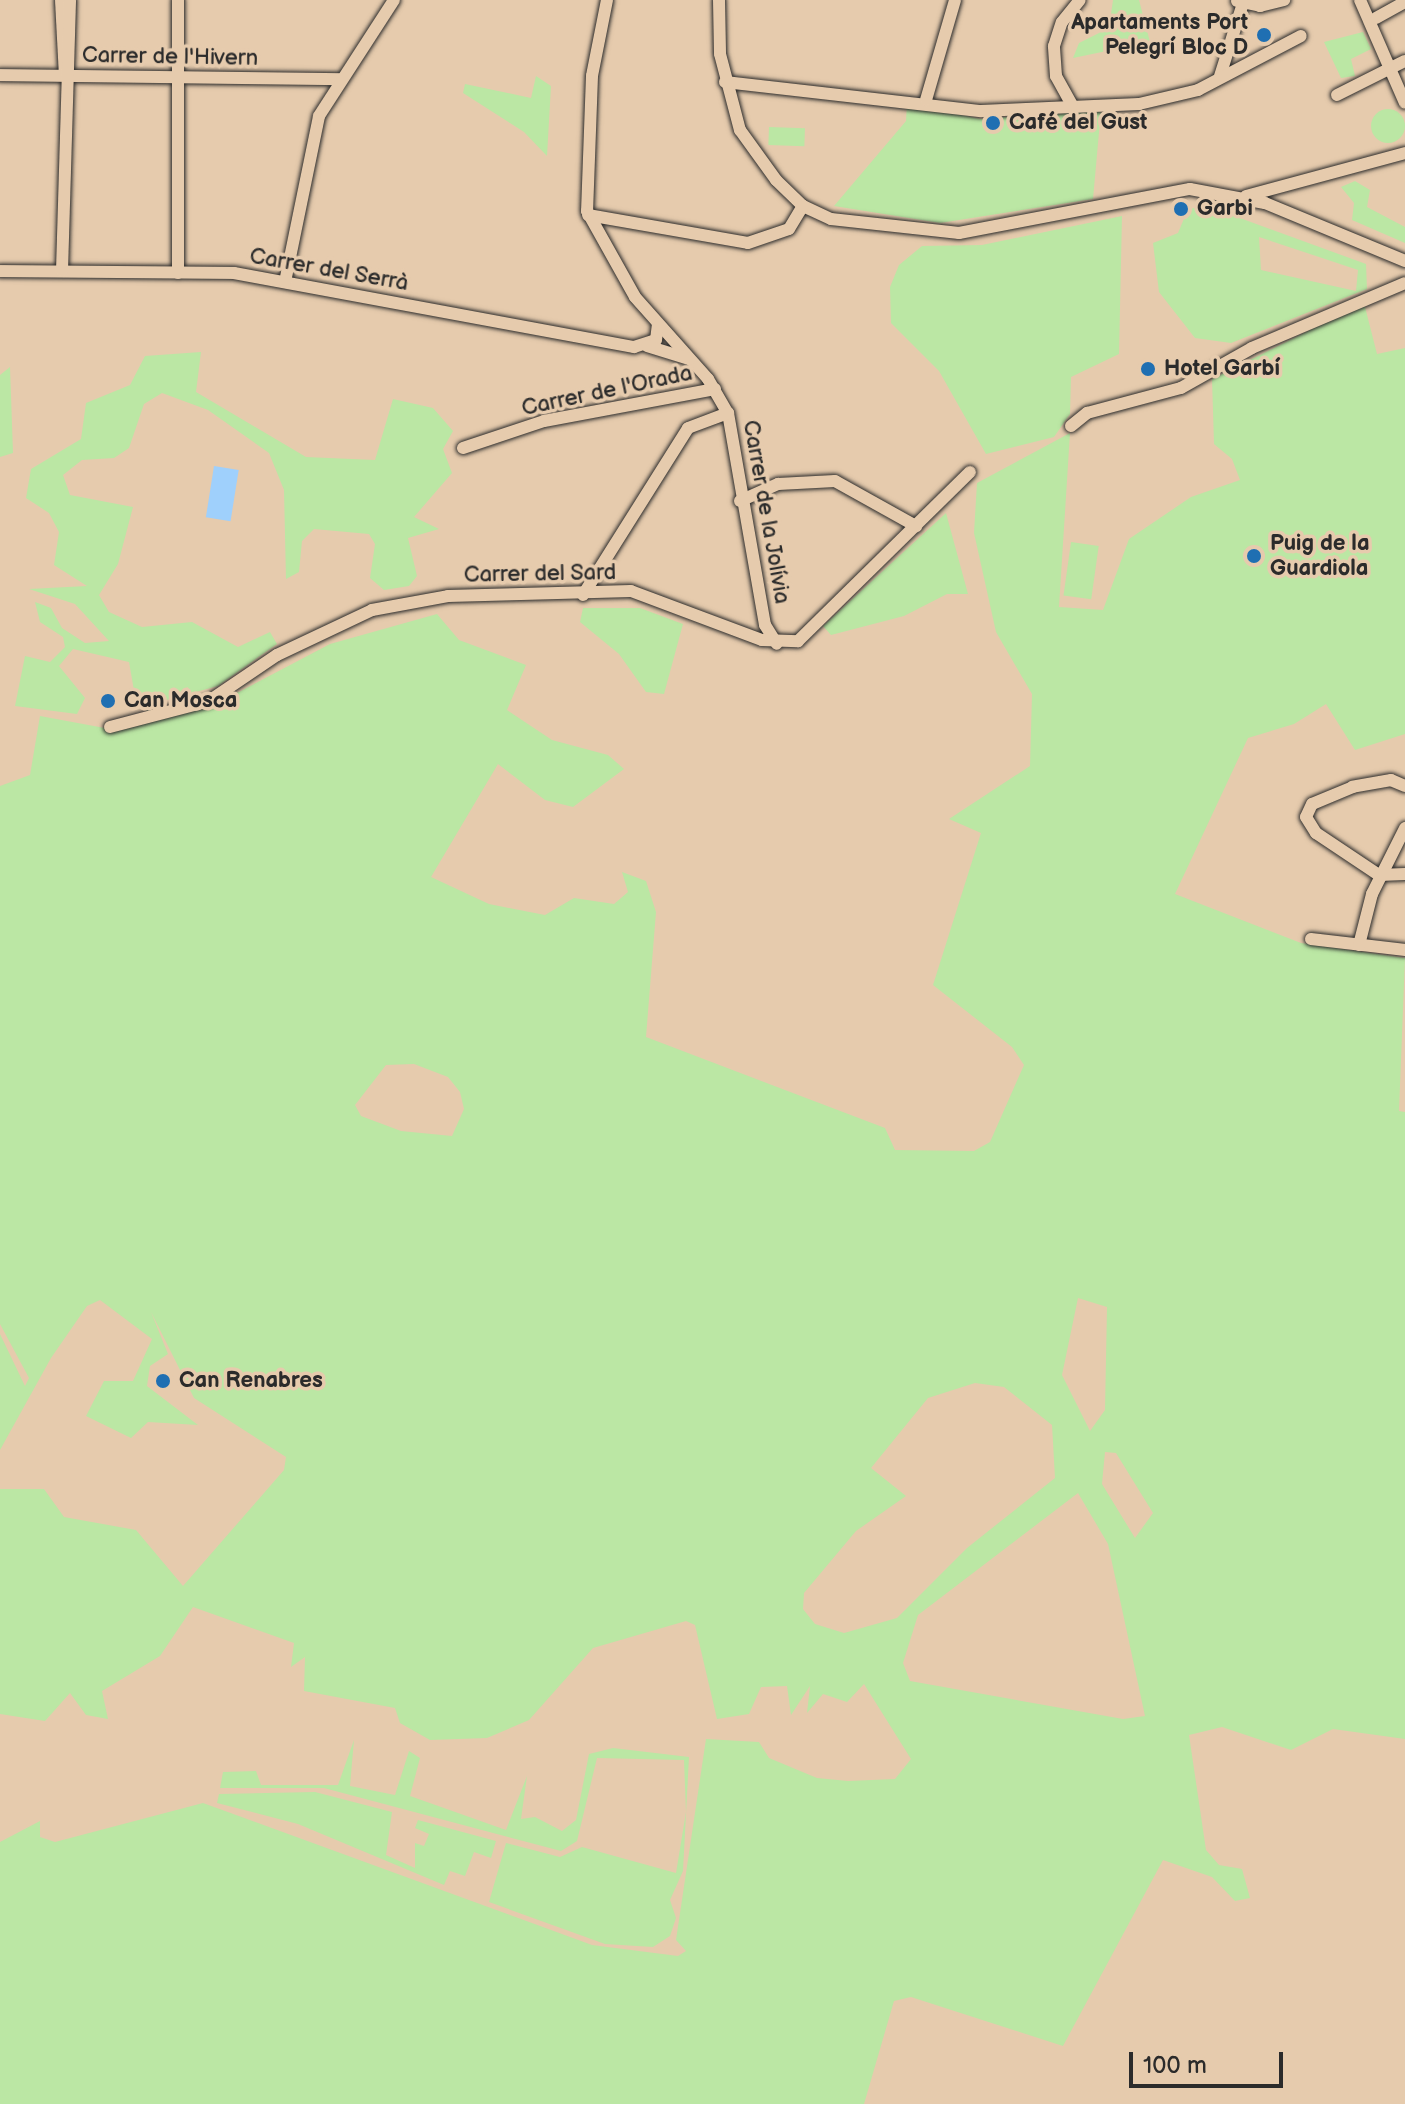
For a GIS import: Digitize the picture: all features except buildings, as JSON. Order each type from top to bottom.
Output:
[{"type":"street","points":[[61,0],[65,76]]},
{"type":"street","points":[[62,271],[65,76],[70,0]]},
{"type":"street","points":[[178,0],[178,273]]},
{"type":"street","points":[[285,282],[319,116],[339,79],[394,0]]},
{"type":"street","name":"Carrer de la Jolívia","points":[[607,0],[592,76],[588,215],[600,242],[658,324],[715,389],[728,413],[740,501],[765,625],[777,644]]},
{"type":"street","points":[[719,0],[725,82],[747,142],[803,206],[857,225],[933,234],[1036,221],[1173,191],[1242,197],[1405,261]]},
{"type":"street","points":[[926,100],[955,0]]},
{"type":"street","points":[[1072,105],[1056,76],[1054,46],[1062,22],[1080,0]]},
{"type":"street","points":[[1220,76],[1241,1],[1284,0]]},
{"type":"street","points":[[1360,0],[1404,100]]},
{"type":"street","points":[[1376,18],[1405,2]]},
{"type":"street","points":[[725,82],[926,100],[981,111],[1157,101],[1220,76],[1301,36]]},
{"type":"street","points":[[1337,95],[1405,61]]},
{"type":"street","name":"Carrer de l'Hivern","points":[[0,75],[339,79]]},
{"type":"street","points":[[1242,197],[1405,153]]},
{"type":"street","points":[[588,215],[613,224],[748,243],[789,229],[803,206]]},
{"type":"street","points":[[600,242],[613,224]]},
{"type":"street","name":"Carrer del Serrà","points":[[0,271],[178,273],[285,282],[647,346],[692,360]]},
{"type":"street","points":[[1071,426],[1087,413],[1181,388],[1252,348],[1405,283]]},
{"type":"street","points":[[647,346],[656,340],[658,324]]},
{"type":"street","name":"Carrer de l'Orada","points":[[463,448],[544,421],[715,389]]},
{"type":"street","points":[[583,595],[688,428],[728,413]]},
{"type":"street","points":[[777,644],[798,641],[970,472]]},
{"type":"street","points":[[740,501],[778,484],[835,481],[916,526]]},
{"type":"street","name":"Carrer del Sard","points":[[110,727],[209,701],[277,655],[372,610],[448,596],[643,594],[777,644]]},
{"type":"street","points":[[1405,786],[1391,780],[1353,787],[1312,804],[1306,817],[1316,833],[1379,875],[1405,874]]},
{"type":"street","points":[[1359,945],[1379,875],[1405,828]]},
{"type":"street","points":[[1311,939],[1405,950]]},
{"type":"green space","points":[[1113,0],[1139,0],[1150,42],[1073,58],[1079,43],[1109,28]]},
{"type":"green space","points":[[1363,32],[1371,49],[1351,59],[1355,76],[1341,78],[1324,42]]},
{"type":"green space","points":[[536,76],[551,86],[547,156],[524,132],[463,93],[465,84],[531,98]]},
{"type":"green space","points":[[907,103],[980,119],[1101,110],[1093,199],[940,223],[834,206],[906,121]]},
{"type":"green space","points":[[1388,109],[1400,114],[1405,126],[1400,138],[1388,143],[1376,138],[1371,126],[1376,114]]},
{"type":"green space","points":[[769,127],[805,128],[804,146],[768,145]]},
{"type":"green space","points":[[1355,181],[1370,190],[1367,207],[1405,227],[1405,243],[1352,220],[1354,203],[1341,187]]},
{"type":"green space","points":[[1207,206],[1366,264],[1367,289],[1231,343],[1195,338],[1159,292],[1153,243],[1178,233],[1188,209]],"holes":[[[1259,237],[1358,270],[1356,291],[1261,270]]]},
{"type":"green space","points":[[1122,216],[1119,354],[1071,377],[1070,414],[1054,437],[986,454],[939,371],[891,323],[890,287],[899,265],[922,246],[982,245]]},
{"type":"green space","points":[[1364,303],[1377,354],[1405,348],[1405,734],[1355,750],[1326,704],[1294,724],[1248,738],[1175,894],[1301,943],[1405,958],[1399,1111],[1405,1112],[1405,1739],[1333,1729],[1291,1750],[1222,1727],[1189,1735],[1206,1850],[1219,1865],[1242,1869],[1250,1898],[1235,1901],[1212,1877],[1163,1860],[1063,2046],[911,1997],[894,2001],[864,2104],[0,2104],[0,1842],[40,1821],[40,1837],[55,1842],[203,1803],[592,1945],[678,1956],[686,1951],[676,1940],[706,1739],[759,1742],[769,1758],[817,1778],[848,1781],[895,1779],[911,1759],[864,1684],[847,1702],[823,1694],[807,1713],[810,1686],[791,1715],[787,1686],[761,1687],[749,1714],[717,1719],[695,1625],[686,1621],[593,1648],[529,1720],[487,1738],[430,1740],[400,1723],[395,1708],[304,1691],[305,1657],[291,1667],[294,1643],[193,1607],[160,1656],[102,1691],[108,1719],[86,1715],[70,1693],[45,1721],[0,1714],[0,1489],[44,1489],[64,1517],[136,1530],[183,1586],[284,1470],[286,1457],[194,1398],[151,1312],[168,1354],[150,1366],[147,1386],[198,1425],[148,1422],[131,1438],[86,1416],[104,1381],[133,1381],[152,1339],[100,1300],[87,1306],[51,1358],[0,1450],[0,1334],[25,1386],[29,1378],[0,1324],[0,786],[30,775],[40,716],[110,729],[149,710],[239,692],[330,644],[437,614],[459,640],[526,665],[507,710],[552,740],[608,755],[624,769],[573,807],[545,800],[498,764],[431,877],[489,904],[545,915],[574,898],[614,904],[628,892],[622,872],[646,881],[656,912],[646,1037],[885,1128],[895,1150],[974,1151],[990,1142],[1024,1065],[1012,1047],[933,985],[981,833],[949,819],[1030,766],[1032,694],[996,632],[974,533],[977,483],[1070,433],[1059,607],[1103,610],[1129,539],[1191,497],[1240,480],[1232,459],[1214,444],[1212,379]],"holes":[[[414,1064],[448,1077],[460,1092],[464,1109],[452,1136],[401,1131],[361,1116],[355,1105],[386,1065]],[[1078,1298],[1107,1307],[1105,1410],[1090,1431],[1062,1375]],[[975,1383],[1004,1387],[1052,1425],[1055,1478],[967,1548],[897,1618],[844,1633],[815,1624],[803,1609],[804,1593],[856,1531],[906,1496],[871,1468],[928,1398]],[[1105,1452],[1116,1453],[1153,1513],[1135,1538],[1102,1484]],[[1078,1493],[1108,1544],[1145,1716],[1123,1719],[910,1681],[903,1663],[918,1615]]]},
{"type":"green space","points":[[201,352],[196,392],[306,457],[375,460],[393,399],[433,408],[453,431],[443,449],[452,473],[414,517],[439,529],[408,538],[417,576],[409,586],[384,590],[370,578],[375,544],[369,534],[314,529],[302,541],[299,572],[286,579],[284,490],[269,453],[208,410],[162,393],[144,404],[129,448],[114,458],[82,460],[63,475],[70,495],[133,507],[118,564],[99,595],[109,612],[142,627],[192,622],[238,647],[270,632],[277,644],[218,686],[137,708],[129,662],[73,649],[59,666],[85,698],[77,714],[15,706],[25,656],[50,662],[65,647],[63,637],[40,622],[35,602],[51,608],[62,628],[85,643],[109,641],[75,604],[29,589],[87,586],[54,565],[59,532],[49,513],[26,498],[31,469],[81,439],[86,403],[130,385],[145,356]]},
{"type":"green space","points":[[10,367],[13,453],[0,457],[0,375]]},
{"type":"green space","points":[[946,513],[968,594],[947,594],[904,616],[831,635],[823,626]]},
{"type":"green space","points":[[1071,542],[1099,546],[1091,599],[1063,595]]},
{"type":"green space","points":[[583,608],[640,608],[683,624],[664,694],[646,692],[619,654],[580,622]]},
{"type":"green space","points":[[354,1740],[350,1786],[395,1795],[409,1751],[420,1758],[410,1796],[506,1830],[527,1776],[521,1819],[535,1817],[562,1831],[576,1820],[589,1754],[613,1748],[689,1757],[683,1871],[670,1900],[676,1918],[670,1936],[653,1947],[605,1944],[489,1902],[506,1843],[560,1857],[582,1847],[676,1873],[686,1812],[684,1760],[597,1758],[577,1841],[561,1851],[324,1788],[220,1788],[223,1772],[256,1771],[261,1785],[338,1785]]},
{"type":"green space","points":[[315,1792],[392,1812],[386,1855],[415,1868],[415,1843],[424,1846],[429,1834],[415,1828],[418,1820],[496,1841],[491,1858],[474,1852],[465,1876],[450,1871],[444,1885],[298,1824],[217,1803],[219,1794]]},
{"type":"water","points":[[214,466],[239,470],[231,521],[206,517]]},
{"type":"place","name":"Apartaments Port Pelegrí Bloc D","points":[[1264,35]]},
{"type":"place","name":"Café del Gust","points":[[993,123]]},
{"type":"place","name":"Garbi","points":[[1181,209]]},
{"type":"place","name":"Hotel Garbí","points":[[1148,369]]},
{"type":"place","name":"Puig de la Guardiola","points":[[1254,556]]},
{"type":"place","name":"Can Mosca","points":[[108,701]]},
{"type":"place","name":"Can Renabres","points":[[163,1381]]}]
